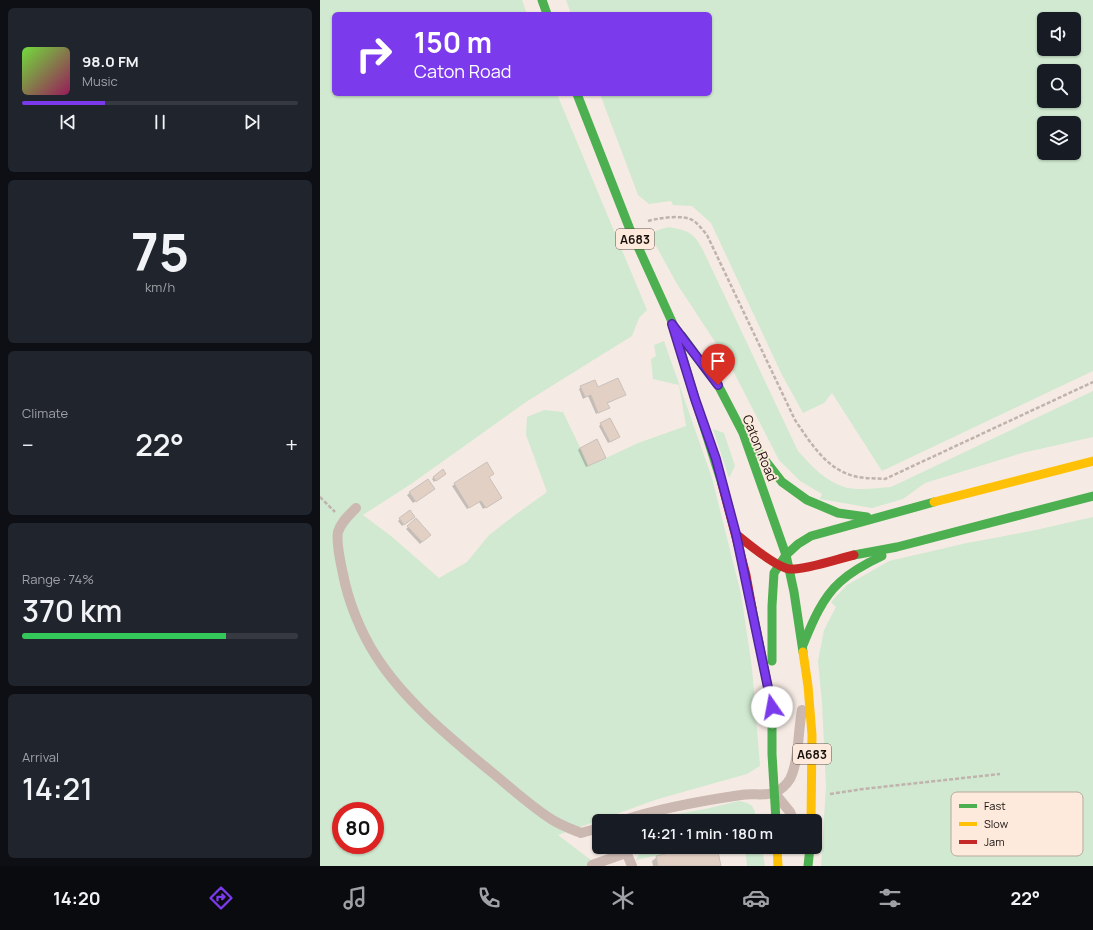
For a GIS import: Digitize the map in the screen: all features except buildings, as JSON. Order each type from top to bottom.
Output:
[{"type":"highway","points":[[542,0],[546,12]]},
{"type":"highway","name":"A683","points":[[578,96],[629,227],[672,324],[695,399],[716,459],[736,534],[772,707],[772,754],[776,814]]},
{"type":"highway","name":"Caton Road","points":[[672,324],[718,385],[743,433],[786,555]]},
{"type":"highway","points":[[743,433],[782,482],[796,493],[807,500],[838,513],[875,518]]},
{"type":"highway","points":[[772,707],[772,585],[774,573],[779,564],[798,544],[811,536],[1093,461]]},
{"type":"highway","points":[[736,534],[762,555],[789,569],[805,567],[854,555],[897,547],[1093,496]]},
{"type":"highway","points":[[803,645],[815,616],[836,586],[858,569],[897,547]]},
{"type":"highway","name":"A683","points":[[786,555],[803,645],[808,686],[812,735],[811,814]]},
{"type":"highway","points":[[777,854],[778,866]]},
{"type":"highway","points":[[808,854],[808,866]]},
{"type":"lane","points":[[356,508],[344,520],[338,533],[340,558],[345,586],[359,623],[376,656],[401,690],[444,731],[512,789],[551,819],[581,833],[592,830]]},
{"type":"lane","points":[[643,814],[691,803],[743,794],[774,793],[784,787],[790,779],[794,764],[800,719],[808,686]]},
{"type":"lane","points":[[774,793],[791,814]]},
{"type":"lane","points":[[592,865],[616,854]]},
{"type":"lane","points":[[627,854],[632,866]]},
{"type":"path","points":[[629,227],[661,217],[675,217],[693,220],[707,235],[795,420],[812,445],[833,466],[854,476],[885,479],[1093,382]]},
{"type":"path","points":[[320,497],[344,520]]},
{"type":"path","points":[[812,796],[1000,774]]},
{"type":"green space","points":[[320,0],[522,0],[526,12],[332,12],[332,96],[558,96],[647,310],[639,318],[632,336],[526,402],[411,484],[363,515],[391,536],[439,578],[467,562],[489,535],[547,492],[526,435],[527,417],[544,410],[563,412],[589,466],[638,443],[686,426],[679,385],[653,379],[651,359],[656,356],[654,345],[664,341],[712,478],[741,594],[752,668],[760,766],[747,774],[658,799],[616,814],[592,814],[592,823],[558,835],[591,860],[592,866],[320,866]]},
{"type":"green space","points":[[566,0],[1093,0],[1093,371],[882,471],[832,393],[824,403],[803,413],[782,375],[711,223],[692,206],[673,205],[671,201],[649,204],[638,195],[601,96],[712,96],[712,12],[570,12]]},
{"type":"green space","points":[[669,227],[689,233],[695,238],[702,248],[798,451],[819,472],[837,484],[855,489],[891,487],[1093,391],[1093,437],[1022,453],[925,483],[903,499],[872,508],[820,499],[822,494],[800,481],[779,460],[729,363],[677,284],[655,244],[654,232]]},
{"type":"green space","points":[[713,429],[724,433],[735,466],[729,478]]},
{"type":"green space","points":[[1093,517],[1093,866],[821,866],[826,786],[822,703],[818,661],[824,630],[836,607],[831,602],[847,585],[889,561]]},
{"type":"green space","points":[[739,801],[748,803],[755,814],[677,814]]},
{"type":"green space","points":[[639,854],[664,854],[636,860]]},
{"type":"green space","points":[[746,854],[763,854],[765,866],[747,866]]},
{"type":"traffic: fast","points":[[542,0],[546,12]]},
{"type":"traffic: fast","points":[[578,96],[629,227],[673,324],[722,484]]},
{"type":"traffic: fast","points":[[682,336],[718,385],[743,433],[786,555],[794,592],[803,652]]},
{"type":"traffic: fast","points":[[754,446],[782,482],[807,500],[838,513],[867,517]]},
{"type":"traffic: fast","points":[[854,555],[897,547],[1093,496]]},
{"type":"traffic: fast","points":[[772,661],[772,606],[774,573],[786,555],[798,544],[811,536],[934,502]]},
{"type":"traffic: fast","points":[[803,645],[818,611],[834,588],[865,564],[882,556]]},
{"type":"traffic: fast","points":[[752,608],[772,707],[772,754],[776,814]]},
{"type":"traffic: fast","points":[[808,866],[809,854]]},
{"type":"traffic: slow","points":[[934,502],[1093,461]]},
{"type":"traffic: slow","points":[[803,652],[808,686],[812,735],[811,814]]},
{"type":"traffic: slow","points":[[777,854],[778,866]]},
{"type":"traffic: jam","points":[[722,484],[746,575],[752,608]]},
{"type":"traffic: jam","points":[[736,534],[754,549],[784,568],[797,569],[854,555]]},
{"type":"route","points":[[718,385],[672,324],[695,399],[716,459],[736,534],[746,575],[753,617],[772,707]]}]
